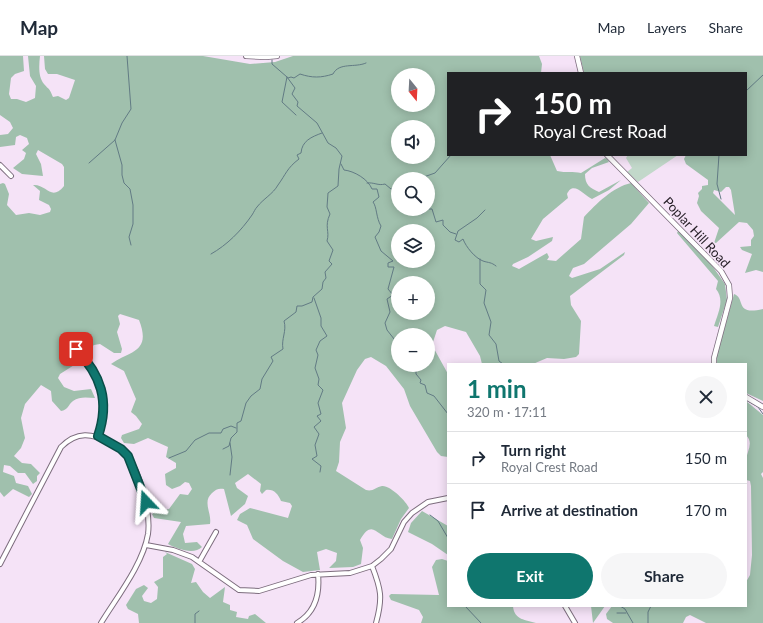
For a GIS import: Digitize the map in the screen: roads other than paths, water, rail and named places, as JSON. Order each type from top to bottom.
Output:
[{"type":"street","points":[[246,56],[277,56]]},
{"type":"street","points":[[577,56],[581,72]]},
{"type":"street","name":"Poplar Hill Road","points":[[608,156],[701,249],[726,279],[730,289],[730,298],[714,363]]},
{"type":"street","points":[[0,165],[11,176]]},
{"type":"street","points":[[76,349],[89,362],[100,382],[103,416],[98,436]]},
{"type":"street","points":[[747,398],[763,406]]},
{"type":"street","points":[[0,564],[57,452],[66,442],[86,434],[98,436],[121,449],[131,462],[148,510],[149,525],[146,544],[135,568],[101,623]]},
{"type":"street","points":[[146,544],[173,550],[199,562],[239,590],[251,592],[267,589],[295,579],[318,574],[350,572],[372,566],[391,549],[404,522],[412,513],[428,502],[447,498]]},
{"type":"street","points":[[199,562],[216,532]]},
{"type":"street","points":[[372,566],[378,581],[381,597],[376,623]]},
{"type":"street","points":[[298,623],[306,616],[315,604],[319,591],[318,574]]},
{"type":"street","points":[[566,607],[575,623]]},
{"type":"waterway","points":[[89,163],[115,140],[122,123],[131,109],[127,56]]},
{"type":"waterway","points":[[223,449],[229,446],[231,438],[237,432],[237,423],[241,421],[246,403],[251,396],[260,389],[262,379],[273,361],[271,357],[283,349],[285,328],[284,321],[296,312],[297,306],[302,306],[312,302],[313,297],[322,289],[323,282],[326,278],[325,272],[332,264],[329,261],[333,250],[327,241],[327,222],[330,214],[327,207],[328,193],[338,186],[339,169],[342,156],[336,148],[328,143],[317,123],[297,106],[298,102],[292,94],[295,88],[287,77],[272,64],[272,60]]},
{"type":"waterway","points":[[288,78],[294,78],[300,74],[313,77],[324,76],[333,74],[339,68],[366,63]]},
{"type":"waterway","points":[[747,90],[763,75]]},
{"type":"waterway","points":[[287,77],[282,102],[296,115]]},
{"type":"waterway","points":[[211,254],[223,246],[238,232],[248,221],[259,204],[276,188],[289,168],[299,159],[297,155],[301,153],[305,142],[322,133]]},
{"type":"waterway","points":[[115,140],[122,165],[124,183],[130,189],[133,205],[133,224],[129,237],[131,245]]},
{"type":"waterway","points":[[435,173],[450,156]]},
{"type":"waterway","points":[[719,156],[717,184],[721,199]]},
{"type":"waterway","points":[[341,164],[344,170],[360,176],[370,185],[372,189],[377,189],[379,197],[373,202],[381,226],[375,237],[381,251],[393,261],[388,263],[388,267],[394,267],[388,289],[393,295],[387,299],[390,312],[385,323],[387,330],[391,335]]},
{"type":"waterway","points":[[367,183],[380,185],[385,184],[391,189]]},
{"type":"waterway","points":[[485,210],[477,218],[458,231],[455,240],[459,242],[463,239],[474,255],[483,261],[496,266]]},
{"type":"waterway","points":[[434,216],[436,222],[443,220],[443,225],[450,232],[456,234]]},
{"type":"waterway","points":[[480,259],[480,284],[486,290],[484,303],[491,322],[489,335],[496,344],[499,361],[502,363]]},
{"type":"waterway","points":[[314,298],[321,318],[321,326],[327,336],[320,341],[316,350],[318,355],[315,368],[319,379],[318,385],[323,390],[318,403],[321,414],[317,416],[321,421],[314,427],[319,434],[315,445],[317,456],[312,459],[321,466],[320,472]]},
{"type":"waterway","points":[[416,372],[421,380],[420,383],[425,385],[427,393],[434,396],[447,413]]},
{"type":"waterway","points":[[747,401],[758,407],[763,414]]},
{"type":"waterway","points":[[169,458],[186,451],[195,440],[209,433],[221,433],[223,429],[231,426],[236,428]]},
{"type":"waterway","points":[[230,443],[232,457],[230,475]]},
{"type":"waterway","points":[[430,515],[438,521],[447,536]]},
{"type":"waterway","points":[[466,607],[481,623]]},
{"type":"waterway","points":[[622,607],[625,609],[633,623]]},
{"type":"waterway","points":[[648,623],[648,612],[650,607]]},
{"type":"waterway","points":[[195,623],[195,614],[199,611]]},
{"type":"waterway","points":[[617,613],[626,613]]}]
